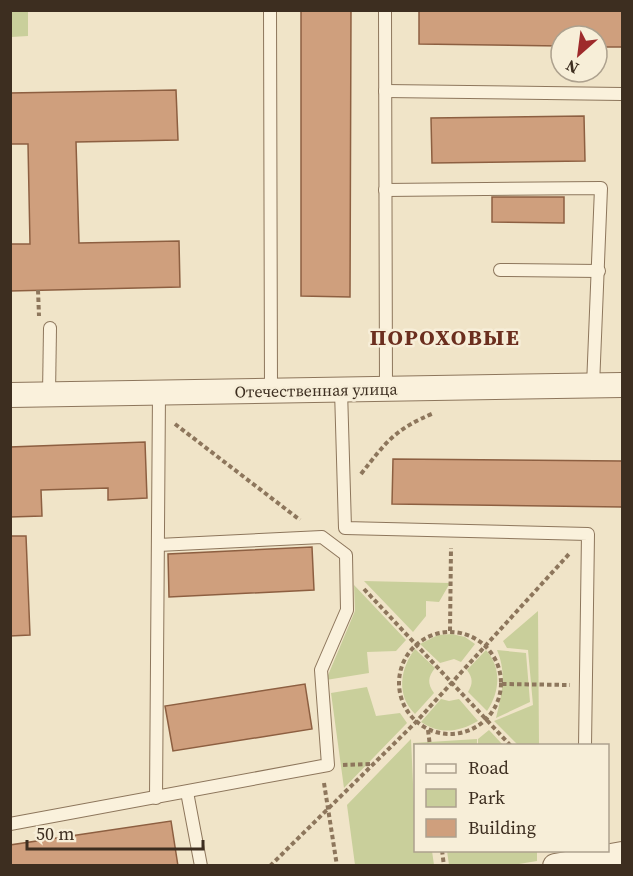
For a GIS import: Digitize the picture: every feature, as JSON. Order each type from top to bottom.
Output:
[{"type":"street","name":"Отечественная улица","points":[[10,395],[49,394],[159,402],[271,391],[622,385]]},
{"type":"street","points":[[555,866],[584,856],[622,854]]},
{"type":"lane","points":[[270,10],[271,391]]},
{"type":"lane","points":[[385,10],[386,389]]},
{"type":"lane","points":[[385,91],[622,94]]},
{"type":"lane","points":[[385,190],[601,188],[593,386]]},
{"type":"lane","points":[[500,270],[599,271]]},
{"type":"lane","points":[[49,394],[50,328]]},
{"type":"lane","points":[[341,390],[345,528],[588,534],[585,744]]},
{"type":"lane","points":[[156,798],[159,402]]},
{"type":"lane","points":[[10,824],[325,765],[321,670],[346,610],[346,555],[322,537],[158,545]]},
{"type":"lane","points":[[187,792],[201,866]]},
{"type":"path","points":[[38,290],[39,311]]},
{"type":"path","points":[[159,402],[322,537]]},
{"type":"path","points":[[344,496],[386,443],[400,430],[408,424],[441,411]]},
{"type":"path","points":[[450,632],[452,531]]},
{"type":"path","points":[[270,866],[416,722],[588,534]]},
{"type":"path","points":[[361,586],[509,744]]},
{"type":"path","points":[[458,631],[486,645],[498,663],[502,684],[498,704],[487,719],[465,732],[442,735],[416,722],[402,704],[397,681],[402,661],[415,643],[436,632],[458,631]]},
{"type":"path","points":[[502,684],[586,685]]},
{"type":"path","points":[[428,730],[430,744]]},
{"type":"path","points":[[337,866],[327,808],[325,765],[372,764]]},
{"type":"green space","points":[[10,11],[28,11],[28,36],[11,37]]},
{"type":"green space","points":[[364,581],[450,583],[439,602],[426,601],[426,616],[413,632]]},
{"type":"green space","points":[[354,585],[406,640],[396,651],[367,652],[369,673],[326,680],[355,611]]},
{"type":"green space","points":[[538,611],[539,744],[517,744],[494,721],[533,705],[528,650],[507,648],[503,641]]},
{"type":"green space","points":[[452,634],[465,637],[475,644],[461,662],[454,659],[440,663],[420,644],[438,635]]},
{"type":"green space","points":[[415,649],[435,668],[429,680],[434,693],[415,714],[405,699],[402,682],[406,665]]},
{"type":"green space","points":[[486,650],[497,672],[495,696],[487,711],[468,692],[472,681],[467,670]]},
{"type":"green space","points":[[497,650],[526,653],[530,702],[496,718],[503,675]]},
{"type":"green space","points":[[367,687],[376,716],[400,713],[407,723],[344,788],[331,693]]},
{"type":"green space","points":[[441,699],[449,701],[459,699],[478,721],[464,728],[450,731],[435,729],[421,722]]},
{"type":"green space","points":[[489,730],[502,744],[478,744],[478,739]]},
{"type":"green space","points":[[411,739],[414,852],[432,852],[434,865],[355,865],[347,805]]},
{"type":"green space","points":[[477,739],[477,744],[414,744],[414,766],[413,743]]},
{"type":"green space","points":[[447,852],[537,852],[537,861],[513,865],[449,865]]},
{"type":"building","points":[[301,10],[351,10],[350,297],[301,296]]},
{"type":"building","points":[[419,10],[622,10],[622,47],[609,47],[609,24],[549,24],[549,46],[419,44]]},
{"type":"building","points":[[176,90],[178,140],[76,142],[79,243],[179,241],[180,287],[10,291],[10,244],[30,244],[28,144],[10,144],[10,93]]},
{"type":"building","points":[[584,116],[585,161],[432,163],[431,118]]},
{"type":"building","points":[[492,197],[564,197],[564,223],[492,222]]},
{"type":"building","points":[[145,442],[147,498],[108,500],[108,488],[41,490],[42,516],[10,517],[10,447]]},
{"type":"building","points":[[393,459],[622,461],[622,507],[392,504]]},
{"type":"building","points":[[10,536],[26,536],[30,635],[10,636]]},
{"type":"building","points":[[312,547],[314,590],[169,597],[168,554]]},
{"type":"building","points":[[305,684],[312,729],[173,751],[165,706]]},
{"type":"building","points":[[171,821],[178,866],[10,866],[10,845]]},
{"type":"district","name":"ПОРОХОВЫЕ","points":[[445,337]]}]
